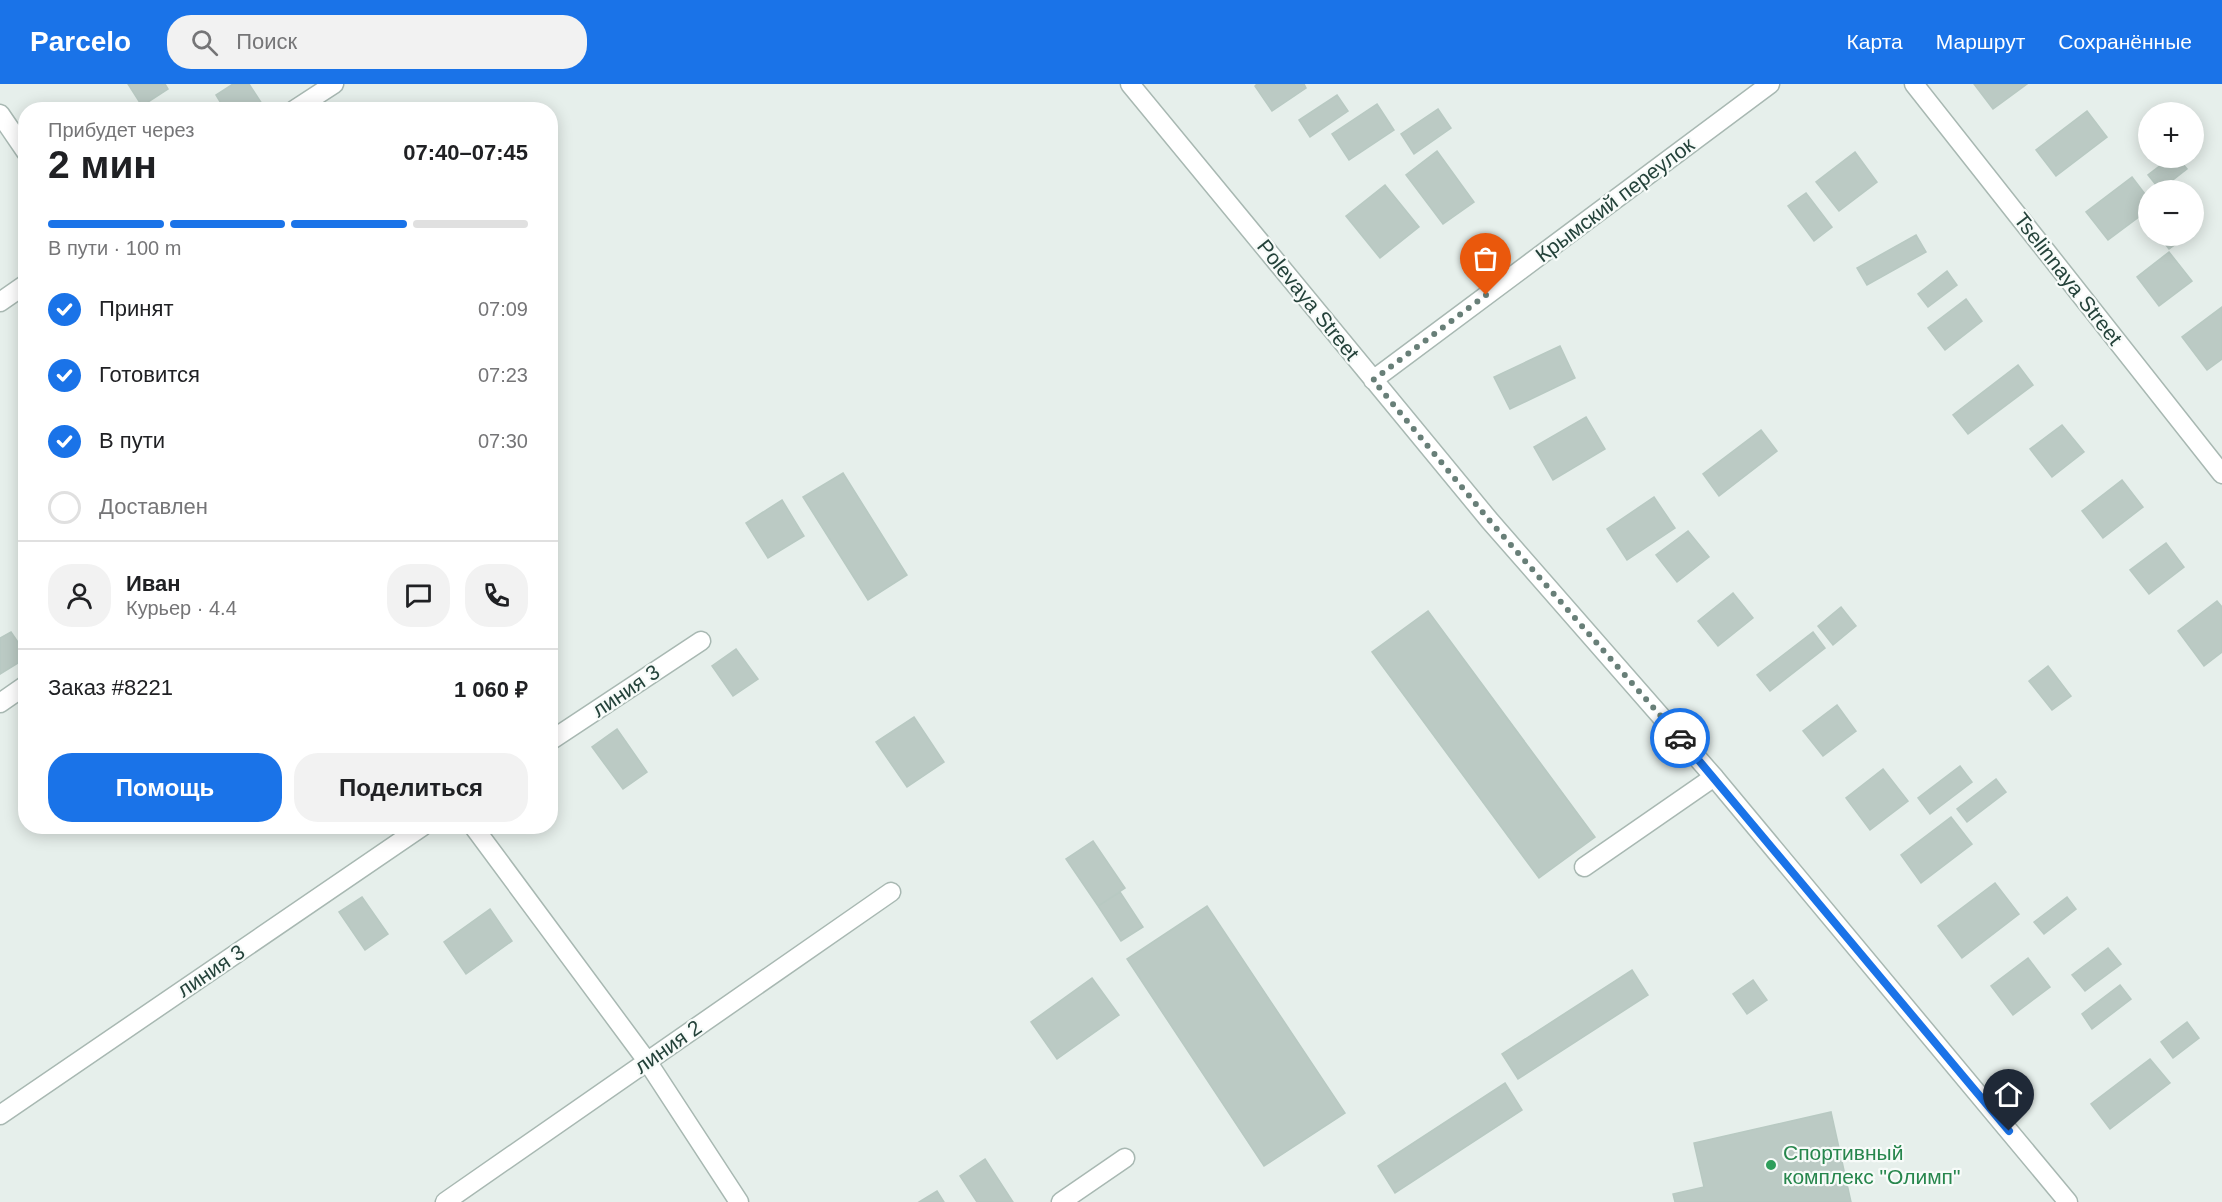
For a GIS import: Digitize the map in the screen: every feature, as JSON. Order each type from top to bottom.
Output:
[{"type":"street","points":[[306,102],[334,84]]},
{"type":"street","name":"Polevaya Street","points":[[1130,84],[1490,521],[1714,777],[2068,1202]]},
{"type":"street","name":"Крымский переулок","points":[[1373,380],[1770,84]]},
{"type":"street","name":"Tselinnaya Street","points":[[1914,84],[2222,474]]},
{"type":"street","points":[[0,114],[18,140]]},
{"type":"street","points":[[0,302],[18,290]]},
{"type":"street","name":"линия 3","points":[[558,736],[701,641]]},
{"type":"street","points":[[0,703],[18,691]]},
{"type":"street","points":[[1584,867],[1714,777]]},
{"type":"street","name":"линия 3","points":[[0,1115],[411,834]]},
{"type":"street","points":[[479,834],[647,1060],[739,1202]]},
{"type":"street","name":"линия 2","points":[[445,1202],[891,892]]},
{"type":"street","points":[[1061,1202],[1125,1158]]},
{"type":"building","points":[[128,84],[165,84],[168,89],[148,102],[139,102]]},
{"type":"building","points":[[233,84],[249,84],[261,102],[220,102],[216,95]]},
{"type":"building","points":[[1257,84],[1304,84],[1306,88],[1272,111],[1255,86]]},
{"type":"building","points":[[1974,84],[2027,84],[1993,109]]},
{"type":"building","points":[[1337,95],[1348,111],[1310,137],[1299,120]]},
{"type":"building","points":[[1377,104],[1394,130],[1349,160],[1332,134]]},
{"type":"building","points":[[1438,109],[1451,128],[1414,154],[1401,134]]},
{"type":"building","points":[[2087,111],[2107,137],[2056,176],[2036,150]]},
{"type":"building","points":[[1437,151],[1474,202],[1443,224],[1406,175]]},
{"type":"building","points":[[1855,152],[1877,182],[1839,211],[1816,182]]},
{"type":"building","points":[[2157,168],[2187,169],[2173,180],[2152,180],[2148,175]]},
{"type":"building","points":[[2132,177],[2138,185],[2138,218],[2108,240],[2086,212]]},
{"type":"building","points":[[1385,185],[1419,227],[1380,258],[1346,216]]},
{"type":"building","points":[[1806,193],[1832,227],[1814,241],[1788,206]]},
{"type":"building","points":[[1916,235],[1926,252],[1867,285],[1857,268]]},
{"type":"building","points":[[2169,252],[2192,281],[2159,306],[2137,277]]},
{"type":"building","points":[[1947,271],[1957,285],[1928,307],[1918,294]]},
{"type":"building","points":[[1966,299],[1982,321],[1945,350],[1928,328]]},
{"type":"building","points":[[2222,307],[2222,359],[2207,370],[2182,337]]},
{"type":"building","points":[[1560,346],[1575,378],[1510,409],[1494,377]]},
{"type":"building","points":[[2018,365],[2033,385],[1968,434],[1953,415]]},
{"type":"building","points":[[1586,417],[1605,449],[1553,480],[1534,447]]},
{"type":"building","points":[[2062,425],[2084,452],[2052,477],[2030,449]]},
{"type":"building","points":[[1761,430],[1777,451],[1719,496],[1703,474]]},
{"type":"building","points":[[843,473],[907,575],[868,600],[803,497]]},
{"type":"building","points":[[2122,480],[2143,507],[2103,538],[2082,511]]},
{"type":"building","points":[[1654,497],[1675,528],[1627,560],[1607,529]]},
{"type":"building","points":[[782,500],[804,536],[768,558],[746,523]]},
{"type":"building","points":[[1688,531],[1709,557],[1677,582],[1656,555]]},
{"type":"building","points":[[2166,543],[2184,567],[2149,594],[2130,570]]},
{"type":"building","points":[[1733,593],[1753,618],[1718,646],[1698,621]]},
{"type":"building","points":[[2217,601],[2222,607],[2222,652],[2204,666],[2178,631]]},
{"type":"building","points":[[1841,607],[1856,626],[1833,645],[1818,626]]},
{"type":"building","points":[[1428,611],[1595,837],[1539,878],[1372,652]]},
{"type":"building","points":[[11,632],[18,642],[18,663],[0,674],[0,638]]},
{"type":"building","points":[[1813,632],[1825,648],[1770,691],[1757,675]]},
{"type":"building","points":[[736,649],[758,679],[733,696],[712,666]]},
{"type":"building","points":[[2048,666],[2071,696],[2052,710],[2029,681]]},
{"type":"building","points":[[1837,705],[1856,731],[1823,756],[1803,731]]},
{"type":"building","points":[[914,717],[944,762],[907,787],[876,742]]},
{"type":"building","points":[[617,729],[647,772],[623,789],[592,747]]},
{"type":"building","points":[[1960,766],[1972,782],[1930,814],[1918,798]]},
{"type":"building","points":[[1883,769],[1908,801],[1870,830],[1846,798]]},
{"type":"building","points":[[1996,779],[2006,792],[1967,822],[1957,809]]},
{"type":"building","points":[[1951,817],[1972,844],[1921,883],[1901,855]]},
{"type":"building","points":[[1093,841],[1125,888],[1098,906],[1066,859]]},
{"type":"building","points":[[1995,883],[2019,914],[1962,958],[1938,926]]},
{"type":"building","points":[[1120,892],[1143,927],[1121,941],[1098,906]]},
{"type":"building","points":[[362,897],[388,934],[365,950],[339,912]]},
{"type":"building","points":[[2067,897],[2076,909],[2044,934],[2034,922]]},
{"type":"building","points":[[1207,906],[1345,1113],[1264,1166],[1127,959]]},
{"type":"building","points":[[490,909],[512,941],[466,974],[444,942]]},
{"type":"building","points":[[2108,948],[2121,964],[2085,991],[2072,975]]},
{"type":"building","points":[[2028,958],[2050,987],[2013,1015],[1991,986]]},
{"type":"building","points":[[1632,970],[1648,995],[1518,1079],[1502,1054]]},
{"type":"building","points":[[1092,978],[1119,1015],[1057,1059],[1031,1022]]},
{"type":"building","points":[[1753,980],[1767,1000],[1747,1014],[1733,994]]},
{"type":"building","points":[[2120,985],[2131,999],[2092,1029],[2082,1014]]},
{"type":"building","points":[[2187,1022],[2199,1038],[2173,1058],[2161,1042]]},
{"type":"building","points":[[2150,1059],[2170,1083],[2110,1129],[2091,1104]]},
{"type":"building","points":[[1505,1083],[1522,1110],[1395,1193],[1378,1166]]},
{"type":"building","name":"Спортивный комплекс \"Олимп\"","points":[[1831,1112],[1851,1202],[1675,1202],[1673,1194],[1704,1187],[1694,1143]]},
{"type":"building","points":[[985,1159],[1013,1202],[977,1202],[960,1176]]},
{"type":"building","points":[[937,1191],[944,1202],[919,1202]]},
{"type":"way so far","points":[[1486,295],[1373,380],[1490,521],[1680,738]]},
{"type":"place","name":"Спортивный комплекс \"Олимп\"","points":[[1771,1165]]},
{"type":"route","points":[[1680,738],[2009,1131]]}]
